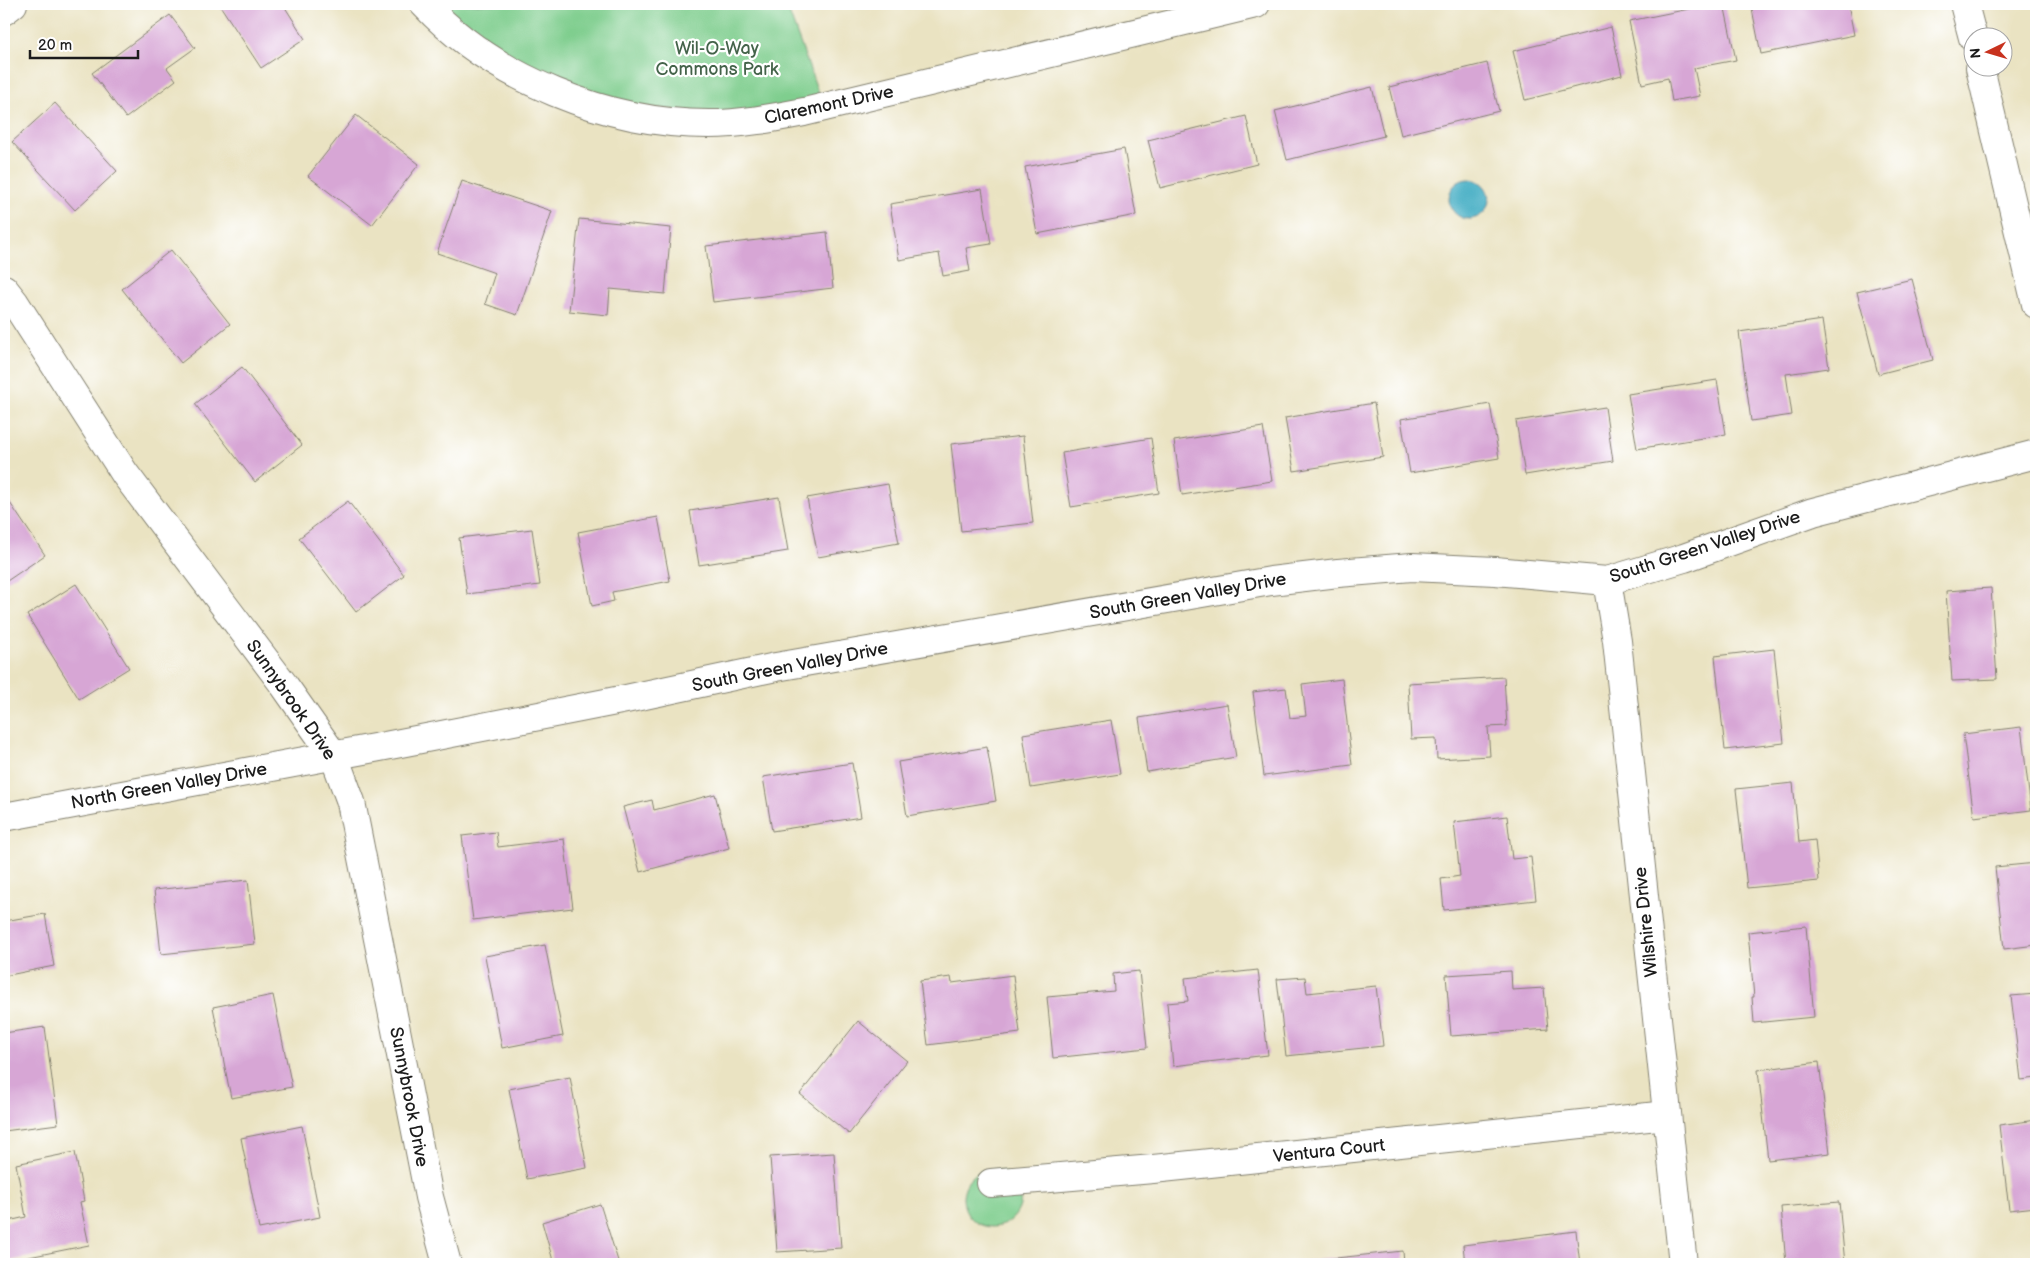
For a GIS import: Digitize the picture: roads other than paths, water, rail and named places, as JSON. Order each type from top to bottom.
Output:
[{"type":"street","points":[[4,11],[13,4]]},
{"type":"street","name":"Claremont Drive","points":[[424,4],[452,30],[488,56],[527,80],[569,98],[610,110],[670,122],[710,124],[759,120],[804,112],[1256,4]]},
{"type":"street","points":[[1964,4],[1970,28]]},
{"type":"street","points":[[1982,78],[2036,304]]},
{"type":"street","name":"Sunnybrook Drive","points":[[4,289],[15,303],[125,474],[284,685],[334,756],[351,802],[429,1197],[447,1264]]},
{"type":"street","name":"South Green Valley Drive","points":[[334,756],[616,701],[776,667],[1271,582],[1338,573],[1412,567],[1495,571],[1607,581],[1684,558],[1814,512],[2036,454]]},
{"type":"street","name":"Wilshire Drive","points":[[1607,581],[1617,641],[1666,1116],[1684,1264]]},
{"type":"street","name":"North Green Valley Drive","points":[[4,817],[334,756]]},
{"type":"street","name":"Ventura Court","points":[[991,1183],[1153,1169],[1666,1116]]},
{"type":"water","points":[[1473,179],[1480,182],[1486,188],[1489,199],[1488,207],[1480,216],[1473,219],[1465,219],[1458,216],[1450,207],[1449,195],[1452,188],[1461,180]]},
{"type":"park label","name":"Wil-O-Way Commons Park","points":[[717,58]]}]
